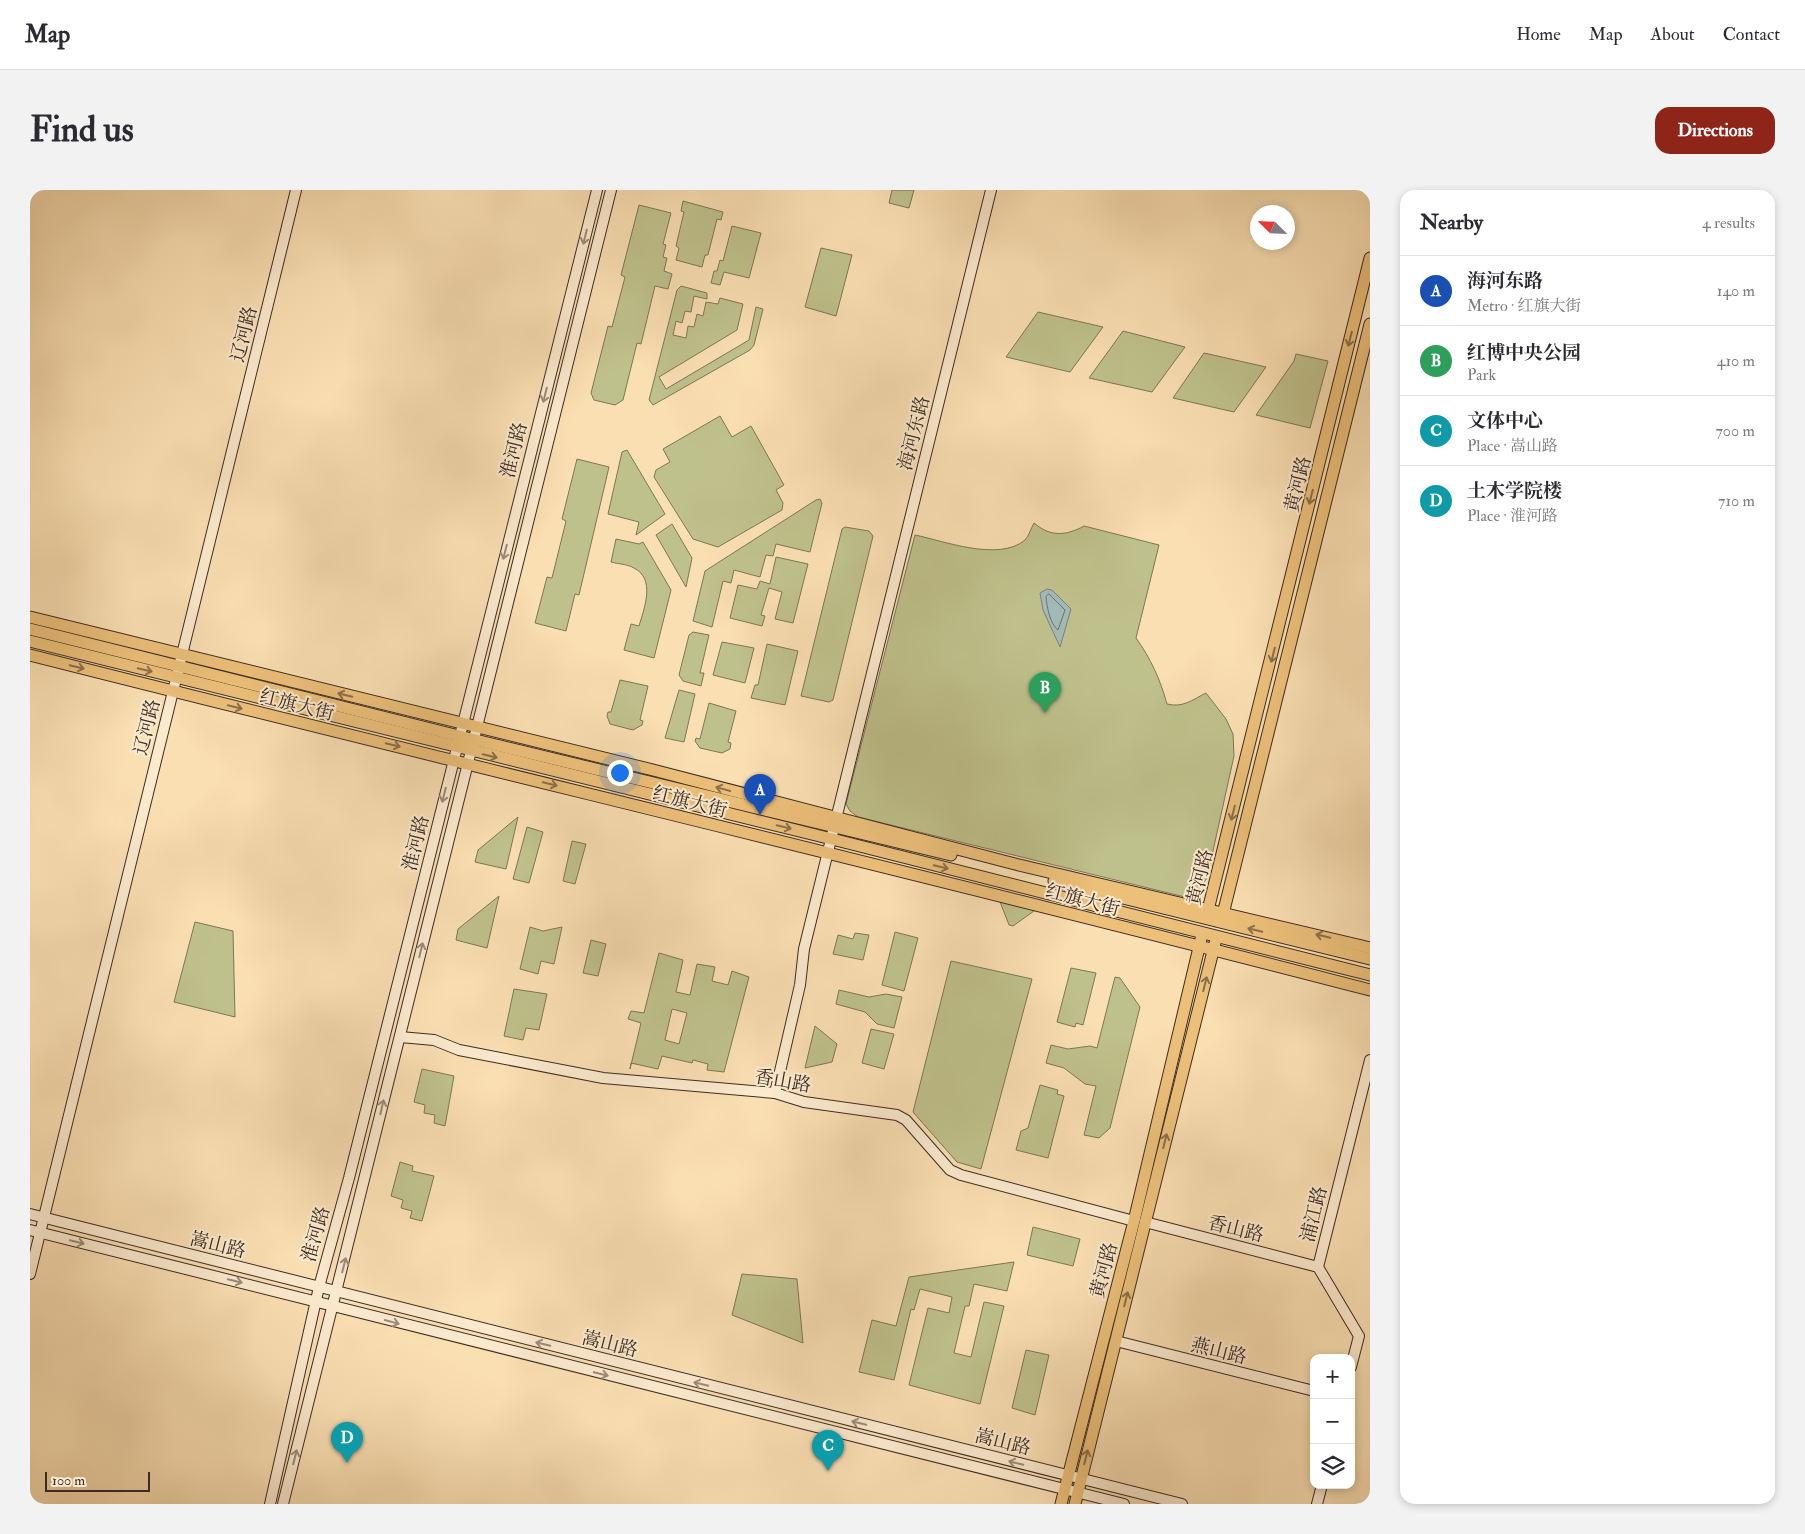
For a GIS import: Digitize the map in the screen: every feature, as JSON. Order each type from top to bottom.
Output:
[{"type":"main road","name":"辽河路","points":[[30,1274],[37,1216],[174,677],[291,190]]},
{"type":"main road","name":"辽河路","points":[[178,660],[296,190]]},
{"type":"main road","name":"淮河路","points":[[269,1504],[276,1480],[318,1287],[354,1160],[597,190]]},
{"type":"main road","name":"淮河路","points":[[284,1504],[610,190]]},
{"type":"main road","name":"海河东路","points":[[775,1093],[800,985],[804,950],[991,190]]},
{"type":"main road","name":"黄河路","points":[[1076,1498],[1116,1341],[1139,1222],[1199,946],[1370,258]]},
{"type":"main road","name":"黄河路","points":[[1062,1504],[1068,1476],[1214,950],[1370,324]]},
{"type":"main road","name":"红旗大街","points":[[30,617],[178,660],[459,736],[1015,864],[1222,917],[1370,959]]},
{"type":"main road","name":"红旗大街","points":[[30,629],[462,723],[836,822]]},
{"type":"main road","name":"红旗大街","points":[[30,641],[456,748],[832,839],[1370,975]]},
{"type":"main road","name":"红旗大街","points":[[30,654],[170,691],[828,855],[986,892],[1370,990]]},
{"type":"main road","name":"红旗大街","points":[[1222,917],[1370,948]]},
{"type":"main road","name":"香山路","points":[[400,1037],[434,1040],[459,1050],[603,1078],[775,1093],[804,1102],[897,1115],[906,1120],[950,1170],[961,1175],[1139,1222],[1318,1266]]},
{"type":"main road","name":"浦江路","points":[[1359,1336],[1318,1266],[1370,1060]]},
{"type":"main road","name":"嵩山路","points":[[37,1216],[1182,1504]]},
{"type":"main road","name":"辽河路","points":[[30,1246],[35,1231]]},
{"type":"main road","name":"嵩山路","points":[[35,1231],[1065,1489],[1076,1498],[1124,1504]]},
{"type":"main road","points":[[1354,1354],[1359,1336],[1370,1338]]},
{"type":"main road","name":"燕山路","points":[[1116,1341],[1310,1390]]},
{"type":"main road","points":[[1317,1504],[1321,1489]]},
{"type":"green space","points":[[892,190],[914,190],[909,208],[889,203]]},
{"type":"green space","points":[[683,201],[723,212],[721,220],[717,219],[708,255],[705,255],[702,267],[676,260],[679,248],[676,246],[684,212],[681,211]]},
{"type":"green space","points":[[639,205],[671,213],[663,244],[666,245],[663,257],[667,258],[664,271],[672,274],[668,289],[655,286],[641,344],[637,343],[623,400],[615,405],[594,400],[591,393],[608,326],[612,327],[625,277],[621,275]]},
{"type":"green space","points":[[732,226],[761,233],[749,278],[724,272],[720,285],[711,283],[714,271],[717,271],[720,260],[723,261]]},
{"type":"green space","points":[[821,248],[852,255],[836,316],[805,307]]},
{"type":"green space","points":[[681,286],[707,293],[707,299],[694,296],[691,312],[685,311],[682,323],[676,321],[673,335],[686,338],[688,326],[694,327],[697,314],[703,316],[706,302],[718,304],[720,298],[743,304],[737,330],[659,377],[666,389],[749,340],[756,307],[763,309],[754,345],[750,350],[653,405],[649,400],[677,290]]},
{"type":"green space","points":[[1038,312],[1103,327],[1070,372],[1006,357]]},
{"type":"green space","points":[[1123,331],[1185,347],[1152,392],[1089,378]]},
{"type":"green space","points":[[1204,353],[1266,367],[1234,412],[1173,398]]},
{"type":"green space","points":[[1296,354],[1328,361],[1310,428],[1256,415],[1294,361]]},
{"type":"green space","points":[[720,416],[732,437],[751,426],[784,485],[776,490],[783,503],[782,510],[718,547],[693,539],[654,477],[656,470],[670,462],[663,449]]},
{"type":"green space","points":[[627,450],[665,514],[636,535],[639,522],[608,514],[622,452]]},
{"type":"green space","points":[[577,459],[609,467],[579,595],[575,594],[566,631],[535,623],[547,577],[552,578],[566,521],[562,519]]},
{"type":"green space","points":[[820,499],[822,503],[810,552],[776,544],[773,556],[766,555],[760,577],[734,570],[731,583],[723,581],[712,627],[693,621],[705,571]]},
{"type":"green space","points":[[1034,523],[1052,533],[1071,532],[1084,526],[1159,545],[1136,638],[1154,669],[1167,704],[1183,704],[1206,693],[1226,719],[1233,734],[1234,756],[1207,878],[1195,895],[1185,897],[858,817],[850,811],[846,804],[915,535],[971,548],[1001,549],[1014,546],[1025,540]]},
{"type":"green space","points":[[672,524],[692,558],[686,587],[656,535]]},
{"type":"green space","points":[[845,527],[869,531],[873,536],[833,700],[829,702],[801,696],[842,529]]},
{"type":"green space","points":[[616,539],[639,544],[643,542],[671,590],[654,658],[624,650],[631,624],[639,626],[647,595],[647,587],[641,573],[634,568],[611,562]]},
{"type":"green space","points":[[776,557],[808,564],[793,623],[775,619],[782,592],[769,588],[761,615],[765,616],[762,626],[730,618],[738,585],[757,589],[760,581],[770,584]]},
{"type":"green space","points":[[693,632],[709,635],[700,673],[704,673],[701,686],[683,681],[679,675],[689,635]]},
{"type":"green space","points":[[722,642],[754,648],[745,683],[713,675]]},
{"type":"green space","points":[[767,644],[798,651],[785,705],[751,698],[755,685],[758,685]]},
{"type":"green space","points":[[620,680],[648,686],[640,720],[643,721],[642,725],[633,730],[610,724],[607,716],[608,712],[611,712]]},
{"type":"green space","points":[[679,690],[695,694],[684,742],[665,738]]},
{"type":"green space","points":[[709,703],[736,711],[728,742],[731,743],[730,749],[722,753],[700,748],[695,741],[696,738],[700,739]]},
{"type":"green space","points":[[518,817],[506,869],[475,862],[478,850]]},
{"type":"green space","points":[[527,827],[543,832],[529,883],[513,879]]},
{"type":"green space","points":[[572,841],[586,844],[575,884],[563,881]]},
{"type":"green space","points":[[997,894],[1041,906],[1013,926],[1009,925]]},
{"type":"green space","points":[[499,896],[487,948],[456,940],[458,929]]},
{"type":"green space","points":[[195,922],[233,931],[235,1017],[174,1002]]},
{"type":"green space","points":[[530,927],[543,931],[562,927],[554,964],[541,961],[538,974],[520,969]]},
{"type":"green space","points":[[895,932],[918,938],[904,991],[882,985]]},
{"type":"green space","points":[[855,933],[869,935],[863,960],[833,954],[838,935],[853,939]]},
{"type":"green space","points":[[591,940],[606,944],[598,976],[583,973]]},
{"type":"green space","points":[[659,953],[683,960],[676,992],[690,995],[697,964],[715,967],[712,981],[728,985],[732,971],[749,977],[724,1072],[707,1070],[708,1064],[693,1060],[692,1063],[662,1056],[658,1069],[631,1063],[641,1023],[628,1019],[631,1011],[644,1013]],"holes":[[[672,1009],[687,1013],[679,1044],[665,1040]]]},
{"type":"green space","points":[[951,961],[1032,979],[981,1169],[957,1162],[913,1112]]},
{"type":"green space","points":[[1071,968],[1096,973],[1083,1025],[1076,1023],[1075,1027],[1057,1022]]},
{"type":"green space","points":[[1115,977],[1120,978],[1140,1007],[1110,1128],[1099,1138],[1084,1135],[1096,1086],[1085,1084],[1064,1068],[1046,1063],[1051,1045],[1068,1049],[1090,1046],[1097,1048]]},
{"type":"green space","points":[[514,989],[547,994],[539,1030],[526,1028],[523,1040],[504,1036]]},
{"type":"green space","points":[[839,990],[869,997],[886,994],[902,997],[894,1028],[877,1024],[865,1012],[836,1004]]},
{"type":"green space","points":[[815,1026],[837,1044],[832,1062],[805,1068]]},
{"type":"green space","points":[[871,1029],[894,1034],[884,1069],[862,1063]]},
{"type":"green space","points":[[422,1069],[454,1076],[445,1126],[434,1123],[435,1115],[424,1113],[425,1105],[414,1102]]},
{"type":"green space","points":[[1040,1085],[1058,1090],[1057,1094],[1064,1096],[1048,1158],[1016,1150],[1021,1131],[1028,1128]]},
{"type":"green space","points":[[400,1162],[413,1166],[412,1171],[434,1176],[422,1221],[410,1218],[412,1211],[401,1208],[403,1200],[391,1196]]},
{"type":"green space","points":[[1033,1227],[1080,1239],[1073,1266],[1027,1255]]},
{"type":"green space","points":[[1014,1262],[1007,1291],[974,1284],[969,1306],[965,1306],[954,1353],[971,1357],[984,1302],[1004,1306],[980,1404],[909,1385],[928,1308],[949,1313],[952,1297],[920,1289],[914,1310],[911,1309],[894,1380],[859,1372],[872,1320],[896,1326],[909,1277]]},
{"type":"green space","points":[[742,1274],[797,1279],[803,1343],[732,1315]]},
{"type":"green space","points":[[1026,1350],[1049,1355],[1035,1415],[1012,1408]]},
{"type":"water","points":[[1047,589],[1052,590],[1071,609],[1060,647],[1043,610],[1040,593]]},
{"type":"place","name":"红博中央公园","points":[[1045,713]]},
{"type":"place","name":"海河东路","points":[[760,815]]},
{"type":"place","name":"土木学院楼","points":[[347,1463]]},
{"type":"place","name":"文体中心","points":[[828,1471]]}]
